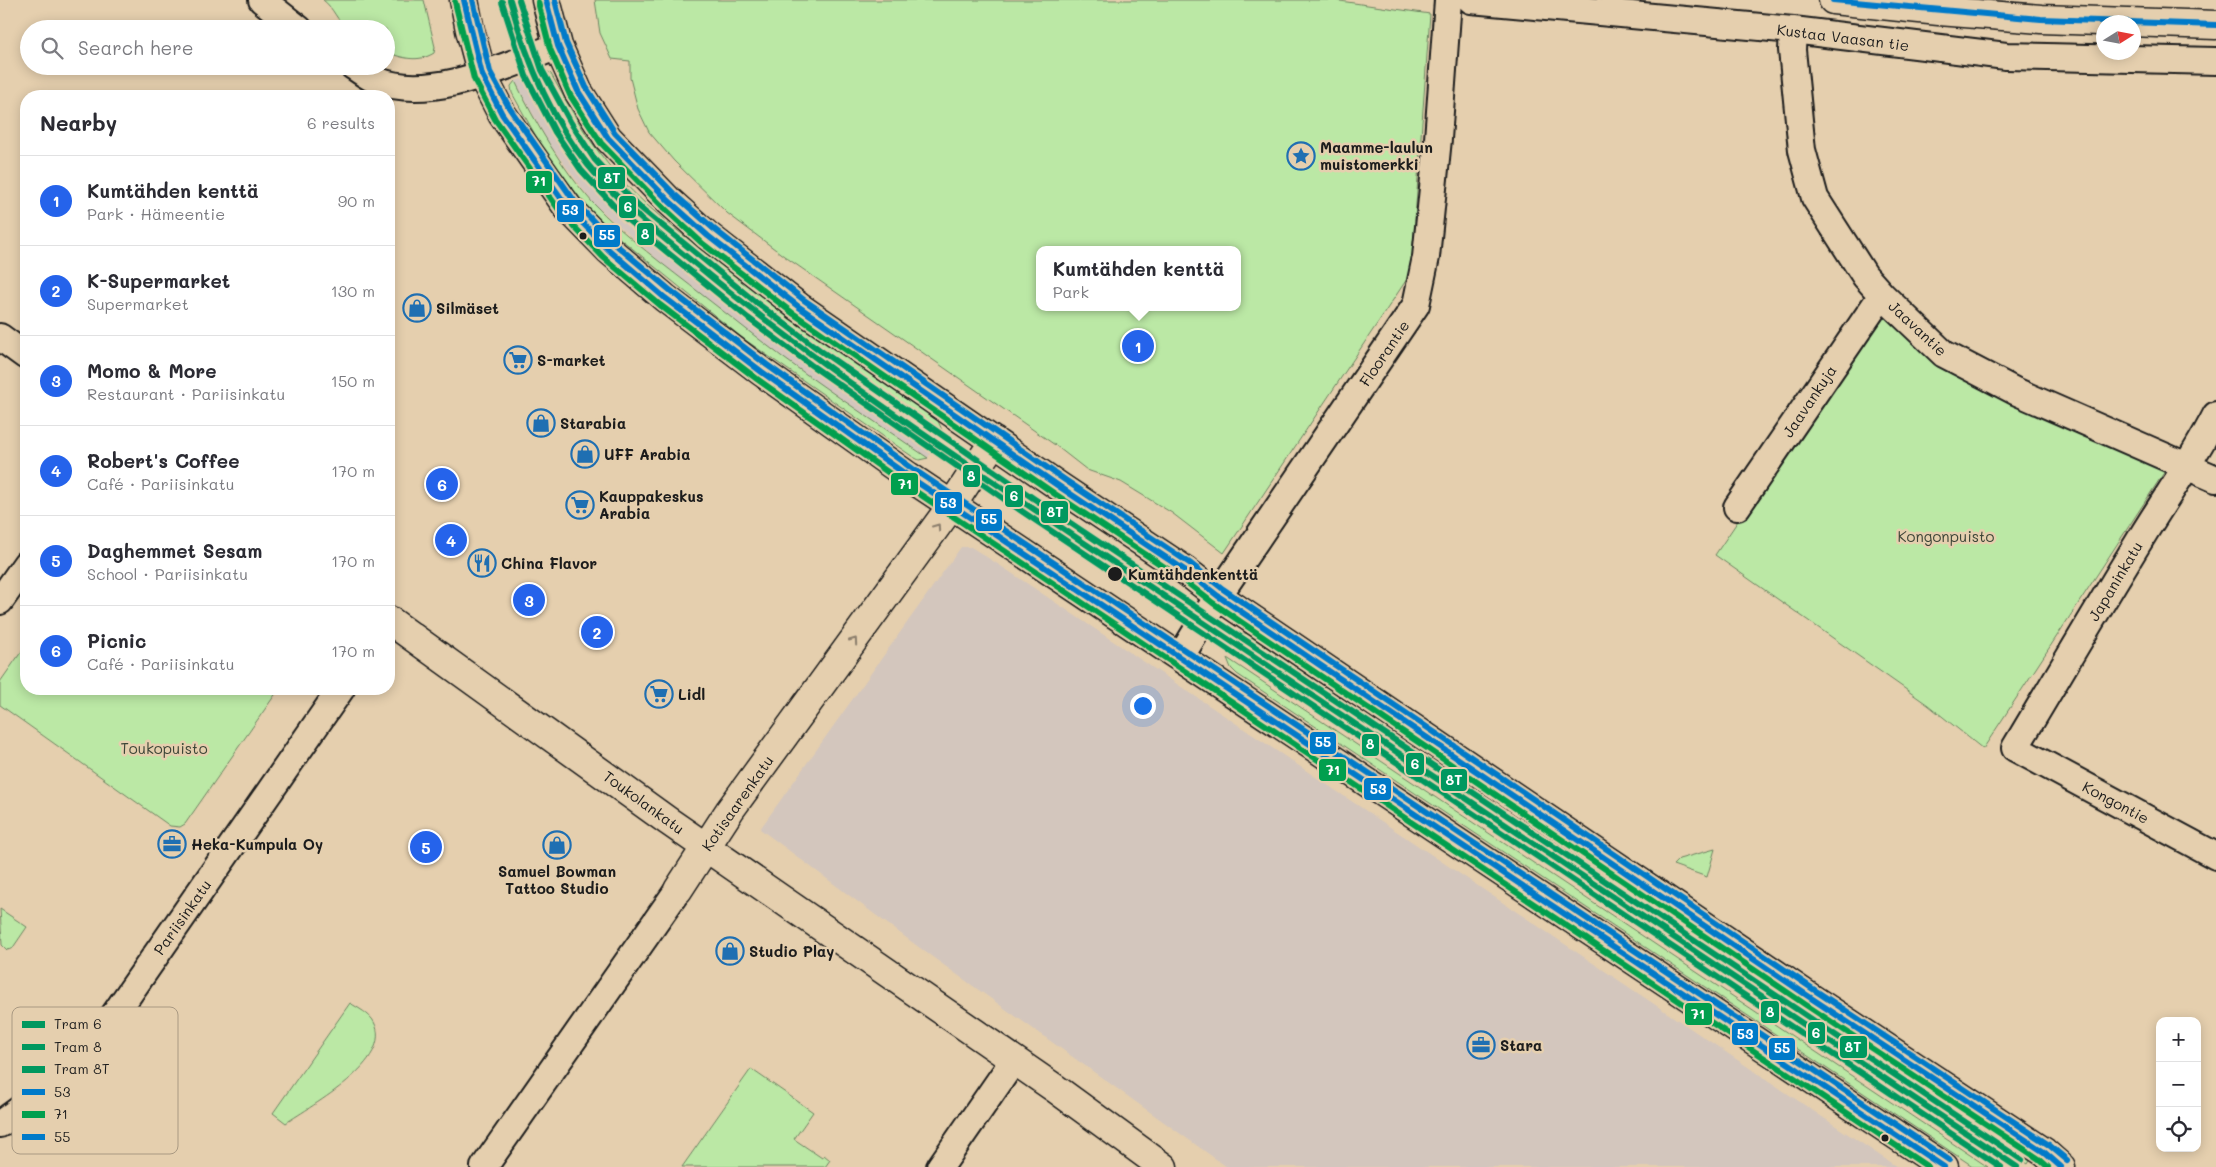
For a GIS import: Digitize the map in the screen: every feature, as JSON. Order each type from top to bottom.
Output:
[{"type":"main road","points":[[464,0],[482,75],[502,114],[568,208],[609,250],[665,298],[762,372],[952,506],[1181,656],[1944,1167]]},
{"type":"main road","points":[[546,0],[558,46],[578,91],[608,138],[654,188],[708,236],[799,307],[1186,571],[1218,596],[1803,993],[2044,1152],[2062,1167]]},
{"type":"main road","points":[[1833,0],[2041,19],[2216,25]]},
{"type":"main road","name":"Kotisaarenkatu","points":[[678,890],[705,846],[952,506],[994,441]]},
{"type":"main road","name":"Toukolankatu","points":[[395,624],[705,846],[1014,1060],[1163,1167]]},
{"type":"street","points":[[262,0],[288,20]]},
{"type":"street","name":"Floorantie","points":[[1181,656],[1218,596],[1416,305],[1427,248],[1438,140],[1448,0]]},
{"type":"street","name":"Kustaa Vaasan tie","points":[[1471,0],[1793,30],[2006,56],[2216,60]]},
{"type":"street","name":"Jaavantie","points":[[1793,30],[1792,50],[1802,150],[1815,198],[1865,276],[1882,295],[1944,354],[2015,392],[2216,479]]},
{"type":"street","points":[[368,75],[376,80],[396,86],[423,87],[482,75],[558,46]]},
{"type":"street","name":"Jaavankuja","points":[[1737,506],[1882,295]]},
{"type":"street","points":[[0,337],[20,352]]},
{"type":"street","name":"Japaninkatu","points":[[2015,748],[2186,466],[2197,452],[2216,415]]},
{"type":"street","points":[[0,601],[20,573]]},
{"type":"street","name":"Pariisinkatu","points":[[120,1007],[337,695]]},
{"type":"street","name":"Kongontie","points":[[2015,748],[2216,856]]},
{"type":"street","name":"Kotisaarenkatu","points":[[484,1167],[678,890]]},
{"type":"street","points":[[940,1167],[1014,1060]]},
{"type":"street","name":"Pariisinkatu","points":[[0,1124],[12,1115]]},
{"type":"shaded area","points":[[541,73],[571,132],[587,156],[631,206],[785,326],[940,434],[928,458],[810,378],[767,346],[667,268],[593,203],[548,142],[515,81]]},
{"type":"shaded area","points":[[961,547],[971,547],[1007,570],[1897,1167],[1227,1167],[924,951],[760,829]]},
{"type":"green space","points":[[323,0],[424,0],[435,47],[434,53],[416,59],[395,55],[395,20],[339,20]]},
{"type":"green space","points":[[595,0],[1333,0],[1430,14],[1411,273],[1224,553],[1172,513],[1121,482],[1087,470],[1055,445],[784,256],[727,213],[674,161],[649,132],[638,109],[630,78],[630,61],[612,59],[600,33]]},
{"type":"green space","points":[[545,69],[551,74],[574,115],[600,154],[645,204],[781,309],[938,421],[943,432],[940,434],[802,338],[675,242],[630,205],[594,165],[577,140],[541,73]]},
{"type":"green space","points":[[515,81],[540,129],[569,174],[592,202],[632,240],[783,358],[928,458],[919,460],[913,457],[741,337],[617,236],[587,207],[538,140],[512,93],[511,86]]},
{"type":"green space","name":"Kongonpuisto","points":[[1884,315],[2167,468],[1983,749],[1928,705],[1715,555],[1876,316]]},
{"type":"green space","points":[[1244,633],[1253,635],[2032,1157],[2028,1164],[1238,636]]},
{"type":"green space","name":"Toukopuisto","points":[[20,654],[20,695],[275,695],[185,824],[180,827],[170,826],[0,705],[0,682]]},
{"type":"green space","points":[[1227,658],[1988,1167],[1974,1167],[1237,674],[1231,668]]},
{"type":"green space","points":[[1715,849],[1707,877],[1673,865],[1679,859]]},
{"type":"green space","points":[[0,909],[27,927],[12,949],[7,950],[2,945]]},
{"type":"green space","points":[[350,1003],[367,1014],[374,1022],[377,1037],[373,1052],[348,1080],[286,1123],[273,1113]]},
{"type":"green space","points":[[751,1069],[813,1112],[794,1139],[822,1158],[824,1155],[830,1160],[825,1167],[682,1167]]},
{"type":"tram line","name":"6","points":[[510,0],[516,22],[541,87],[562,128],[588,165],[616,196],[646,224],[757,313],[852,384],[999,486],[2017,1167]]},
{"type":"tram line","name":"8T","points":[[519,0],[542,70],[571,123],[595,160],[636,204],[758,304],[821,351],[1033,498],[2022,1160]]},
{"type":"tram line","name":"8","points":[[502,2],[526,76],[555,132],[581,170],[624,217],[748,318],[811,365],[1023,512],[2001,1167]]},
{"type":"transit line","name":"53","points":[[464,0],[482,75],[502,114],[568,208],[609,250],[665,298],[762,372],[908,476],[1944,1167]]},
{"type":"transit line","name":"55","points":[[473,0],[490,72],[510,109],[575,202],[615,244],[671,291],[767,365],[913,469],[1949,1160]]},
{"type":"transit line","name":"53","points":[[546,0],[558,46],[578,91],[608,138],[669,201],[708,236],[799,307],[1060,487],[1186,571],[1218,596],[1811,998],[2044,1152],[2061,1167]]},
{"type":"transit line","name":"55","points":[[555,0],[566,43],[586,87],[615,133],[675,195],[714,229],[804,300],[1065,480],[1191,564],[1223,589],[1816,991],[2049,1145],[2067,1160]]},
{"type":"transit line","name":"53","points":[[1833,0],[2041,19],[2216,25]]},
{"type":"transit line","name":"71","points":[[455,2],[474,79],[495,119],[562,214],[603,257],[660,305],[757,379],[903,483],[1928,1167]]},
{"type":"transit line","name":"71","points":[[538,2],[550,49],[570,95],[601,143],[663,207],[702,243],[794,314],[1055,494],[1181,578],[1213,603],[1806,1005],[2039,1159],[2048,1167]]},
{"type":"place","name":"Maamme-laulun muistomerkki","points":[[1301,156]]},
{"type":"place","name":"Silmäset","points":[[417,308]]},
{"type":"place","name":"Kumtähden kenttä","points":[[1138,346]]},
{"type":"place","name":"S-market","points":[[518,360]]},
{"type":"place","name":"Starabia","points":[[541,423]]},
{"type":"place","name":"UFF Arabia","points":[[585,454]]},
{"type":"place","name":"Picnic","points":[[442,484]]},
{"type":"place","name":"Kauppakeskus Arabia","points":[[580,505]]},
{"type":"place","name":"Robert's Coffee","points":[[451,540]]},
{"type":"place","name":"China Flavor","points":[[482,563]]},
{"type":"place","name":"Kumtähdenkenttä","points":[[1115,574]]},
{"type":"place","name":"Momo & More","points":[[529,600]]},
{"type":"place","name":"K-Supermarket","points":[[597,632]]},
{"type":"place","name":"Lidl","points":[[659,694]]},
{"type":"place","name":"Heka-Kumpula Oy","points":[[172,844]]},
{"type":"place","name":"Samuel Bowman Tattoo Studio","points":[[557,845]]},
{"type":"place","name":"Daghemmet Sesam","points":[[426,847]]},
{"type":"place","name":"Studio Play","points":[[730,951]]},
{"type":"place","name":"Stara","points":[[1481,1045]]}]
